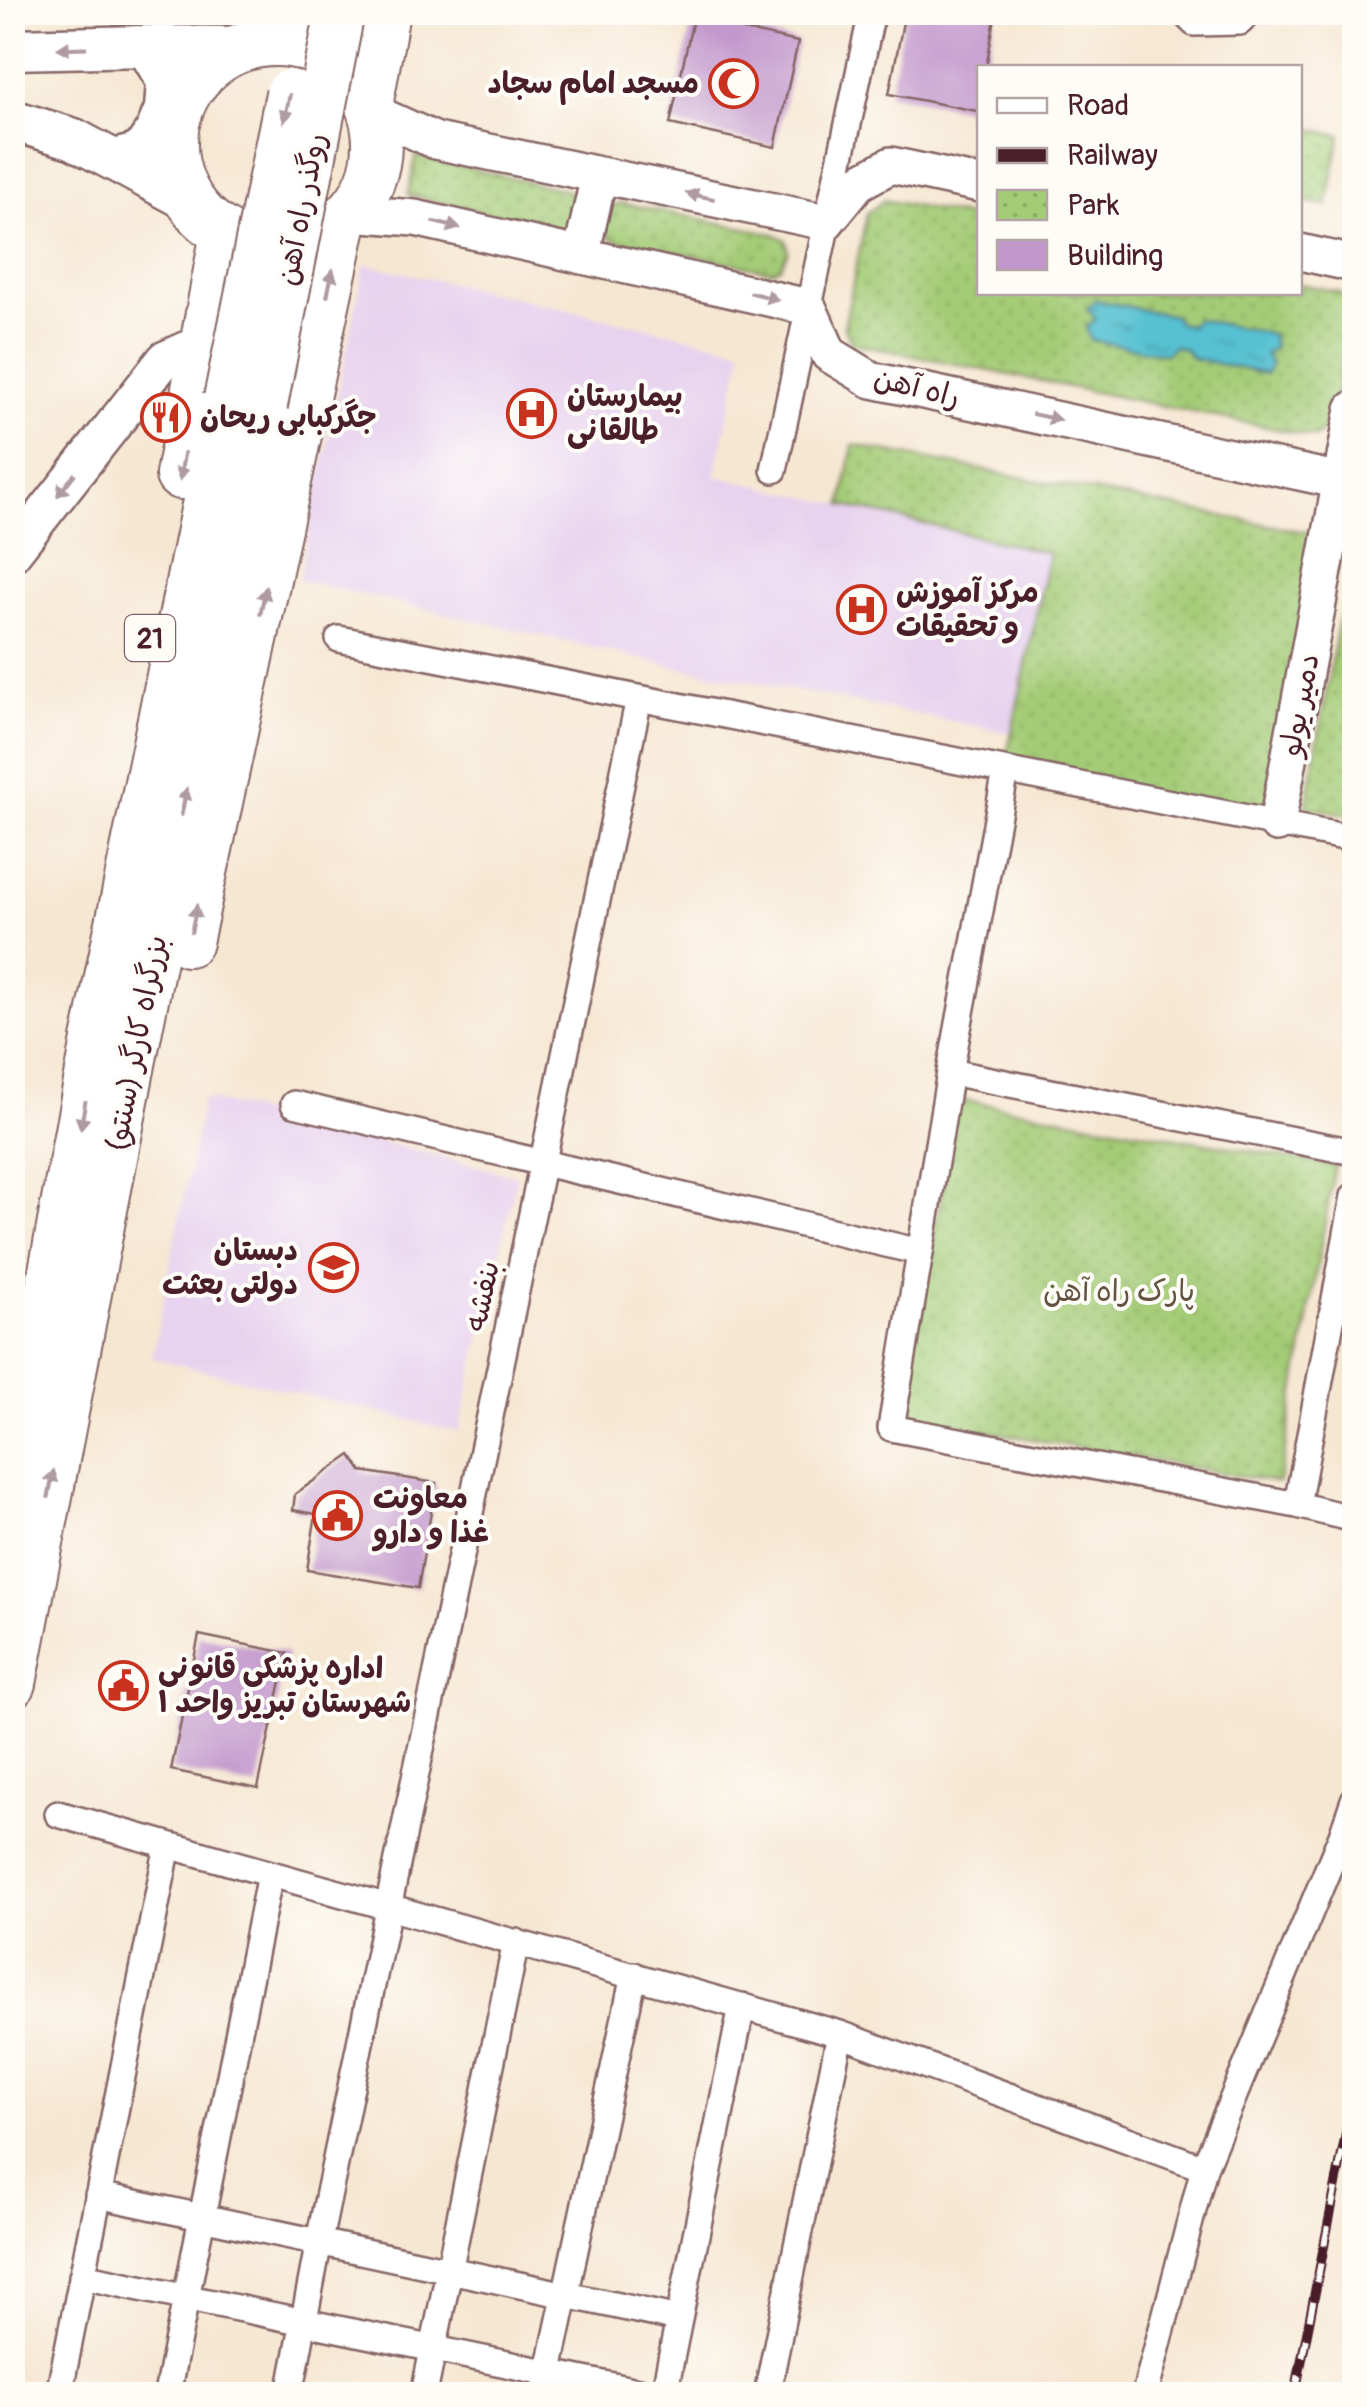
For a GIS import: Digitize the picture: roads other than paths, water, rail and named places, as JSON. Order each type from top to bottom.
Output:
[{"type":"highway","name":"روگذر راه آهن","points":[[245,402],[307,12]]},
{"type":"highway","name":"روگذر راه آهن","points":[[245,402],[340,12]]},
{"type":"highway","points":[[371,107],[385,12]]},
{"type":"highway","points":[[250,35],[300,44],[329,56],[352,76],[371,107],[378,133],[376,165],[364,196],[347,217],[316,238],[286,246],[254,244],[225,233],[190,201],[177,173],[172,142],[177,112],[191,84],[212,62],[250,35]]},
{"type":"highway","points":[[113,1057],[171,1021],[347,217]]},
{"type":"highway","name":"21","points":[[113,1057],[100,883],[167,551],[225,233]]},
{"type":"highway","points":[[204,342],[224,335],[285,349],[298,362],[308,392]]},
{"type":"highway","name":"بزرگراه کارگر (سنتو)","points":[[12,1682],[113,1057],[245,402]]},
{"type":"highway","name":"بزرگراه کارگر (سنتو)","points":[[12,1492],[68,1194],[113,1057]]},
{"type":"highway","points":[[12,1324],[28,1246],[68,1194]]},
{"type":"main road","points":[[12,49],[146,46],[250,35]]},
{"type":"main road","points":[[114,160],[141,153],[166,108],[167,81],[146,46]]},
{"type":"main road","points":[[12,120],[74,139],[190,201]]},
{"type":"street","points":[[774,470],[872,12]]},
{"type":"street","points":[[1183,12],[1194,23],[1240,22],[1250,12]]},
{"type":"street","points":[[371,107],[436,141],[826,222]]},
{"type":"street","points":[[826,222],[858,182],[891,165],[977,183]]},
{"type":"street","points":[[581,256],[599,176]]},
{"type":"street","points":[[347,217],[415,218],[808,307]]},
{"type":"street","points":[[1302,252],[1354,264]]},
{"type":"street","name":"راه آهن","points":[[808,307],[829,354],[872,380],[1341,481]]},
{"type":"street","points":[[12,554],[165,359],[204,342]]},
{"type":"street","name":"دمیر یولو","points":[[1277,824],[1354,409]]},
{"type":"street","points":[[339,638],[1354,839]]},
{"type":"street","name":"بنفشه","points":[[290,2394],[639,698]]},
{"type":"street","points":[[1006,770],[950,1072],[891,1428],[1297,1505],[1354,1520]]},
{"type":"street","points":[[950,1072],[1354,1152]]},
{"type":"street","points":[[294,1104],[920,1252]]},
{"type":"street","points":[[1297,1505],[1354,1196]]},
{"type":"street","points":[[1145,2394],[1204,2168],[1354,1800]]},
{"type":"street","points":[[58,1814],[840,2034],[1204,2168]]},
{"type":"street","points":[[59,2394],[168,1845]]},
{"type":"street","points":[[166,2394],[270,1874]]},
{"type":"street","points":[[424,2394],[516,1942]]},
{"type":"street","points":[[546,2384],[634,1976]]},
{"type":"street","points":[[664,2394],[742,2006]]},
{"type":"street","points":[[767,2394],[840,2034]]},
{"type":"street","points":[[98,2195],[679,2319]]},
{"type":"street","points":[[82,2276],[434,2349],[546,2384],[652,2394]]},
{"type":"water","points":[[1095,300],[1174,316],[1179,323],[1189,325],[1196,319],[1272,334],[1274,348],[1265,354],[1271,364],[1266,374],[1191,358],[1185,349],[1173,346],[1166,354],[1090,340],[1086,327],[1096,319],[1087,309]]},
{"type":"railway","points":[[1295,2394],[1354,2093]]},
{"type":"place","name":"مسجد امام سجاد","points":[[734,83]]},
{"type":"place","name":"بیمارستان طالقانی","points":[[532,413]]},
{"type":"place","name":"جگرکبابی ریحان","points":[[165,417]]},
{"type":"place","name":"مرکز آموزش و تحقیقات","points":[[861,609]]},
{"type":"place","name":"دبستان دولتی بعثت","points":[[333,1267]]},
{"type":"place","name":"معاونت غذا و دارو","points":[[338,1515]]},
{"type":"place","name":"اداره پزشکی قانونی شهرستان تبریز واحد ۱","points":[[123,1685]]},
{"type":"park label","name":"پارک راه آهن","points":[[1119,1291]]}]
